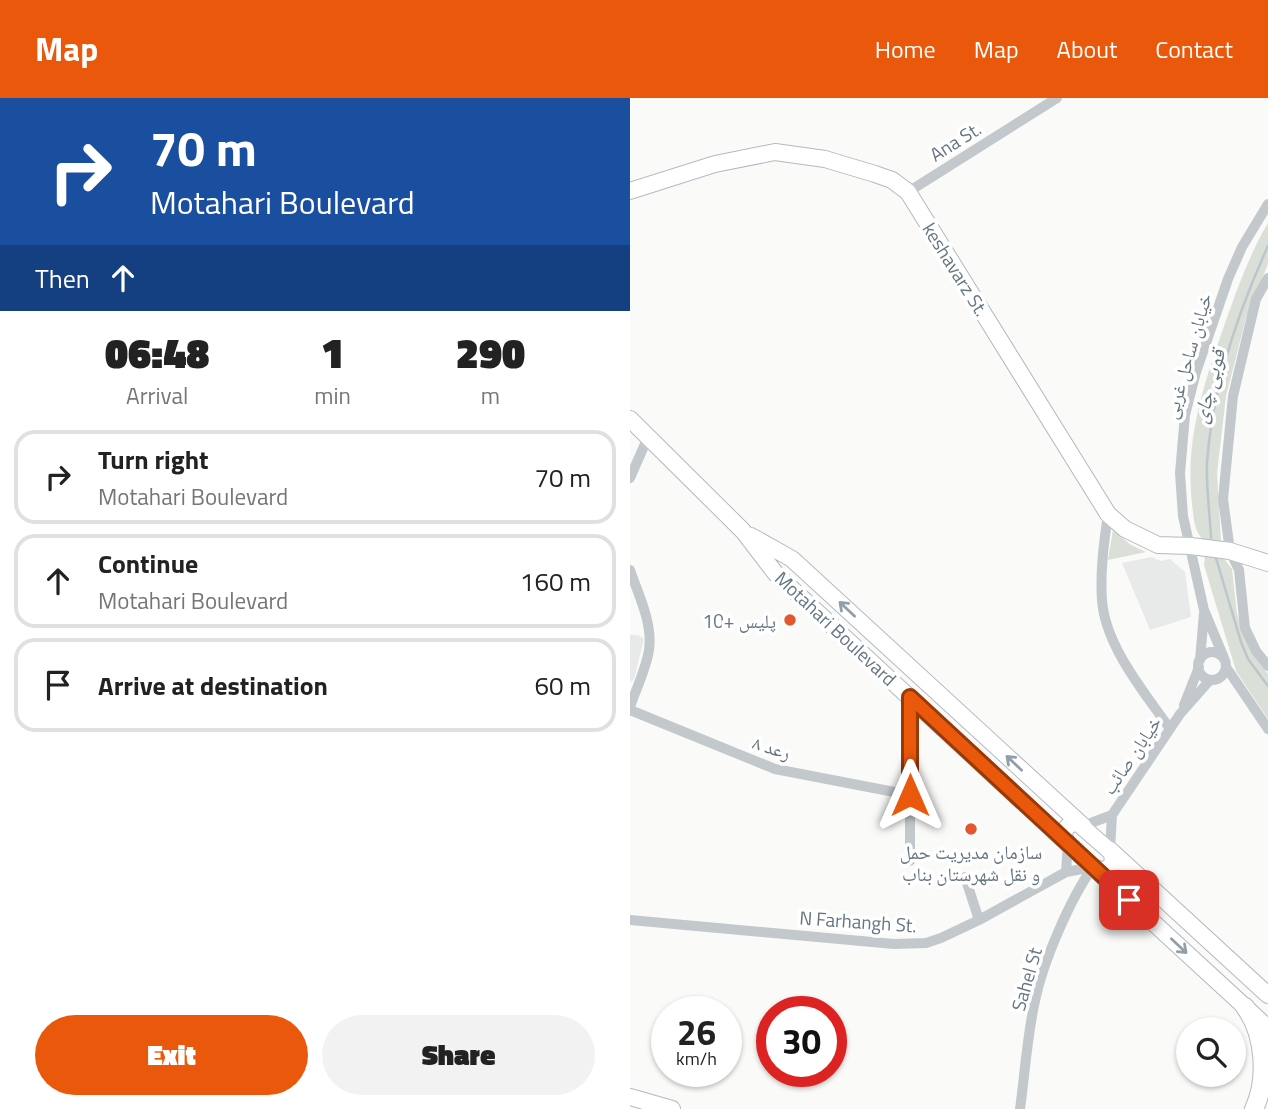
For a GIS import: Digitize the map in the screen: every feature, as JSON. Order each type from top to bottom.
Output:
[{"type":"main road","name":"keshavarz St.","points":[[630,191],[715,164],[775,152],[825,159],[892,180],[908,192],[1108,513],[1125,529],[1150,543],[1230,551]]},
{"type":"main road","points":[[630,419],[743,531]]},
{"type":"main road","name":"Motahari Boulevard","points":[[743,531],[792,559],[1110,850]]},
{"type":"main road","name":"Motahari Boulevard","points":[[743,531],[786,583],[1093,867]]},
{"type":"main road","points":[[1230,551],[1268,562]]},
{"type":"main road","points":[[786,583],[782,576],[784,569],[794,563],[800,567]]},
{"type":"main road","points":[[1035,814],[1042,817],[1050,814],[1054,807],[1051,797]]},
{"type":"main road","points":[[1068,844],[1064,837],[1065,829],[1075,823],[1083,826]]},
{"type":"main road","points":[[1093,867],[1100,871],[1111,867],[1114,860],[1110,850]]},
{"type":"main road","points":[[1110,850],[1268,995]]},
{"type":"main road","points":[[1093,867],[1268,1028]]},
{"type":"main road","points":[[1129,900],[1126,893],[1128,886],[1134,881],[1145,882]]},
{"type":"main road","points":[[1245,1007],[1254,1019],[1263,1060],[1261,1089],[1254,1109]]},
{"type":"main road","points":[[630,1097],[672,1109]]},
{"type":"street","name":"Ana St.","points":[[908,192],[1057,98]]},
{"type":"street","name":"خیابان ساحل غربی","points":[[1268,204],[1242,247],[1228,279],[1196,372],[1185,415],[1180,472],[1183,516],[1204,610],[1225,663],[1268,729]]},
{"type":"street","points":[[1268,278],[1256,299],[1233,396],[1223,499],[1230,551],[1239,570],[1245,628],[1256,651],[1268,666]]},
{"type":"street","points":[[630,478],[648,437]]},
{"type":"street","points":[[1108,513],[1101,561],[1102,603],[1110,633],[1131,673],[1170,729]]},
{"type":"street","points":[[630,570],[648,623],[650,641],[630,709]]},
{"type":"street","name":"خیابان ساحل غربی","points":[[1199,664],[1204,610]]},
{"type":"street","points":[[1213,652],[1225,663],[1223,675],[1210,680],[1201,674],[1199,664],[1205,654],[1213,652]]},
{"type":"street","name":"خیابان صائب","points":[[1180,714],[1199,664]]},
{"type":"street","name":"خیابان صائب","points":[[1110,850],[1112,816],[1180,714],[1210,680]]},
{"type":"street","points":[[910,697],[910,861]]},
{"type":"street","name":"رعد ۸","points":[[630,709],[775,769],[910,795]]},
{"type":"street","name":"خیابان صائب","points":[[1083,826],[1112,816]]},
{"type":"street","points":[[1066,872],[1068,844]]},
{"type":"street","name":"N Farhangh St.","points":[[630,920],[894,944],[926,943],[955,933],[1066,872],[1093,867]]},
{"type":"street","name":"Sahel St","points":[[1020,1109],[1035,1000],[1079,887],[1093,867]]},
{"type":"street","points":[[965,877],[979,920]]},
{"type":"shaded area","points":[[1268,223],[1268,264],[1246,318],[1226,396],[1217,473],[1221,541],[1202,539],[1194,522],[1191,480],[1191,457],[1198,414],[1209,370],[1233,300]]},
{"type":"shaded area","points":[[1113,530],[1131,545],[1146,552],[1108,560]]},
{"type":"shaded area","points":[[1205,555],[1223,557],[1232,569],[1237,614],[1254,655],[1268,674],[1268,719],[1236,671],[1204,565]]},
{"type":"shaded area","points":[[1151,557],[1161,561],[1170,559],[1185,572],[1191,617],[1150,630],[1122,563]]},
{"type":"shaded area","points":[[630,635],[638,635],[644,639],[634,679],[630,682]]},
{"type":"waterway","name":"قوبی چای","points":[[1211,538],[1207,463],[1214,407],[1236,325],[1268,246]]},
{"type":"waterway","name":"قوبی چای","points":[[1216,558],[1241,642],[1248,659],[1268,686]]},
{"type":"place","name":"پلیس +10","points":[[790,620]]},
{"type":"place","name":"سازمان مدیریت حمل و نقل شهرستان بناب","points":[[971,829]]},
{"type":"route","points":[[910,795],[910,697],[1129,900]]}]
